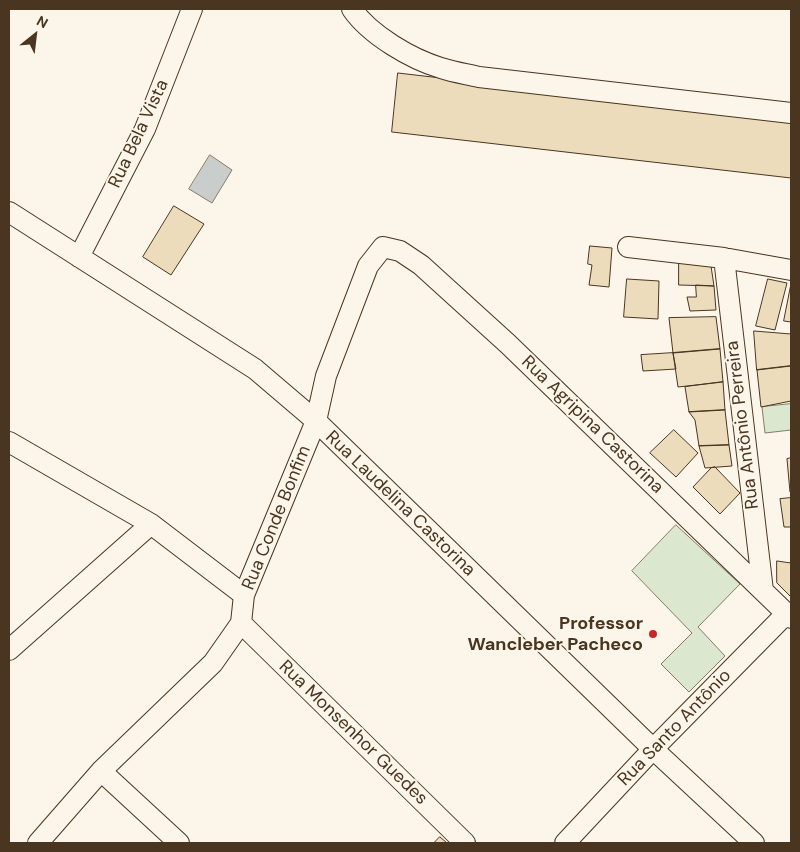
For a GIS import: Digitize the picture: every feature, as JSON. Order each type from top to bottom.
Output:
[{"type":"street","name":"Rua Bela Vista","points":[[79,257],[146,129],[192,9]]},
{"type":"street","points":[[352,9],[380,37],[409,55],[441,69],[478,76],[791,113]]},
{"type":"street","name":"Rua Laudelina Castorina","points":[[9,212],[256,369],[316,421],[653,749],[754,843]]},
{"type":"street","name":"Rua Conde Bonfim","points":[[38,843],[101,771],[213,663],[241,623],[244,595],[316,421],[326,376],[368,266],[383,247]]},
{"type":"street","name":"Rua Agripina Castorina","points":[[383,247],[400,251],[422,265],[508,344],[789,616]]},
{"type":"street","points":[[628,247],[724,258],[791,270]]},
{"type":"street","name":"Rua Antônio Perreira","points":[[724,258],[763,591]]},
{"type":"street","points":[[9,442],[151,524],[244,595]]},
{"type":"street","points":[[9,650],[151,524]]},
{"type":"street","name":"Rua Santo Antônio","points":[[565,843],[653,749],[789,616]]},
{"type":"street","name":"Rua Monsenhor Guedes","points":[[241,623],[465,843]]},
{"type":"street","points":[[101,771],[179,843]]},
{"type":"green space","points":[[791,404],[791,430],[765,433],[762,407]]},
{"type":"green space","points":[[676,525],[740,584],[698,627],[725,656],[689,692],[661,664],[692,633],[632,571]]},
{"type":"shaded area","points":[[210,155],[232,170],[212,203],[189,189]]},
{"type":"building","points":[[398,73],[791,119],[791,178],[392,132]]},
{"type":"building","points":[[174,206],[204,224],[171,275],[143,257]]},
{"type":"building","points":[[590,246],[612,248],[609,287],[589,285],[592,265],[588,264]]},
{"type":"building","points":[[679,262],[711,266],[714,286],[679,285]]},
{"type":"building","points":[[627,279],[659,281],[658,319],[624,317]]},
{"type":"building","points":[[768,279],[787,283],[775,330],[756,326]]},
{"type":"building","points":[[791,284],[791,322],[784,321]]},
{"type":"building","points":[[696,285],[714,286],[716,310],[690,311],[687,297],[696,297]]},
{"type":"building","points":[[716,317],[720,349],[673,353],[669,318]]},
{"type":"building","points":[[754,331],[791,334],[791,366],[757,370]]},
{"type":"building","points":[[720,349],[723,382],[678,387],[673,353]]},
{"type":"building","points":[[673,353],[676,369],[643,371],[641,355]]},
{"type":"building","points":[[791,366],[791,401],[761,407],[757,370]]},
{"type":"building","points":[[723,382],[725,410],[689,412],[685,387]]},
{"type":"building","points":[[725,410],[729,445],[699,446],[695,420],[689,412]]},
{"type":"building","points":[[674,430],[698,453],[676,477],[650,453]]},
{"type":"building","points":[[729,445],[732,466],[705,468],[699,446]]},
{"type":"building","points":[[791,458],[791,492],[790,492],[787,459]]},
{"type":"building","points":[[715,467],[740,493],[720,514],[693,487],[711,468]]},
{"type":"building","points":[[791,498],[791,527],[784,527],[780,499]]},
{"type":"building","points":[[777,561],[791,563],[791,597],[777,583]]},
{"type":"building","points":[[440,837],[447,843],[434,843]]},
{"type":"place","name":"Professor Wancleber Pacheco","points":[[653,634]]}]
